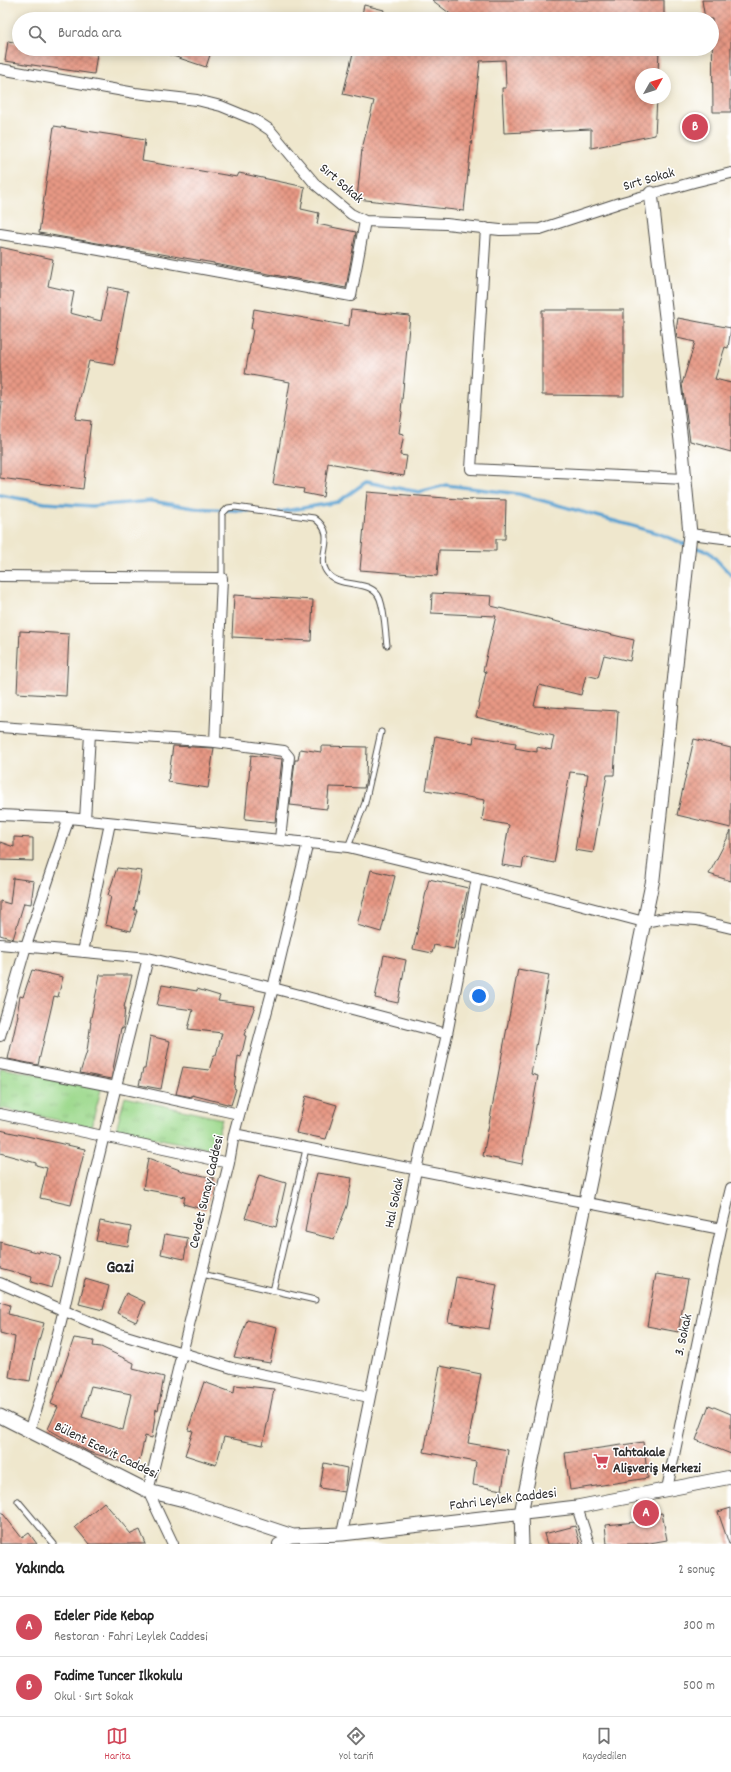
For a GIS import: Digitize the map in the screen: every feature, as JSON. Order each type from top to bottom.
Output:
[{"type":"street","name":"Sırt Sokak","points":[[0,69],[135,93],[197,100],[221,106],[255,120],[270,130],[316,185],[351,214],[365,221],[446,224],[486,228],[540,229],[651,194],[731,173]]},
{"type":"street","points":[[522,1544],[520,1514],[653,879],[690,534],[685,479],[651,194]]},
{"type":"street","points":[[0,234],[83,247],[351,296],[365,221]]},
{"type":"street","points":[[486,228],[471,469],[685,479]]},
{"type":"street","points":[[690,534],[731,538]]},
{"type":"street","points":[[0,576],[222,578],[215,742]]},
{"type":"street","points":[[0,727],[215,742],[284,751],[289,757],[280,839]]},
{"type":"street","points":[[85,820],[90,734]]},
{"type":"street","points":[[0,815],[69,818],[348,847],[477,878],[644,922],[666,918],[690,919],[731,928]]},
{"type":"street","points":[[0,1036],[26,946],[69,818]]},
{"type":"street","points":[[83,952],[110,822]]},
{"type":"street","name":"Cevdet Sunay Caddesi","points":[[148,1491],[229,1163],[234,1134],[308,842]]},
{"type":"street","name":"Hal Sokak","points":[[342,1534],[416,1170],[447,1034],[477,878]]},
{"type":"street","points":[[0,944],[148,958],[272,988],[447,1034]]},
{"type":"street","points":[[29,1431],[41,1396],[63,1311],[104,1135],[148,958]]},
{"type":"street","points":[[0,1064],[116,1087],[239,1114]]},
{"type":"street","points":[[0,1114],[104,1135],[229,1163]]},
{"type":"street","points":[[234,1134],[721,1229]]},
{"type":"street","name":"3. Sokak","points":[[667,1489],[721,1229],[731,1188]]},
{"type":"street","points":[[0,1283],[116,1333],[232,1368],[369,1398]]},
{"type":"street","name":"Bülent Ecevit Caddesi","points":[[0,1416],[148,1491],[188,1501],[293,1536]]},
{"type":"street","name":"Fahri Leylek Caddesi","points":[[278,1544],[293,1536],[342,1534],[577,1507],[731,1477]]},
{"type":"street","points":[[148,1491],[173,1544]]},
{"type":"street","points":[[577,1507],[589,1544]]},
{"type":"lane","points":[[222,578],[222,514],[228,508],[235,507],[314,518],[325,530],[324,567],[329,575],[337,581],[369,588],[378,594],[381,604],[387,645]]},
{"type":"lane","points":[[348,847],[365,804],[381,732]]},
{"type":"lane","points":[[273,1291],[306,1148]]},
{"type":"lane","points":[[202,1274],[315,1300]]},
{"type":"lane","points":[[18,1501],[54,1544]]},
{"type":"green space","points":[[0,1068],[102,1086],[91,1127],[0,1108]]},
{"type":"green space","points":[[125,1097],[222,1119],[214,1150],[116,1130]]},
{"type":"building","points":[[432,0],[664,0],[664,12],[448,12]]},
{"type":"building","points":[[702,0],[731,0],[731,112],[713,112],[712,56],[719,56],[719,12],[704,12]]},
{"type":"building","points":[[364,5],[384,10],[384,12],[362,12]]},
{"type":"building","points":[[8,41],[12,42],[12,56],[97,56],[94,74],[5,61]]},
{"type":"building","points":[[173,56],[210,56],[206,67]]},
{"type":"building","points":[[352,56],[659,56],[658,68],[635,68],[635,104],[657,104],[655,135],[591,148],[591,129],[504,133],[502,88],[506,88],[505,60],[480,61],[464,211],[357,199],[362,149],[374,101],[343,94]]},
{"type":"building","points":[[54,126],[145,140],[142,161],[237,177],[239,173],[305,187],[301,209],[319,213],[317,224],[356,232],[346,288],[214,263],[39,233]]},
{"type":"building","points":[[0,247],[53,259],[48,286],[74,292],[70,313],[101,321],[108,287],[128,291],[114,365],[89,361],[75,419],[91,421],[83,489],[0,478],[0,423],[2,402],[0,402]]},
{"type":"building","points":[[254,309],[349,326],[351,310],[410,316],[399,433],[404,434],[400,455],[407,456],[404,476],[328,463],[323,497],[303,493],[304,489],[273,484],[290,382],[245,374],[253,329],[251,329]]},
{"type":"building","points":[[542,310],[624,310],[624,396],[542,395]]},
{"type":"building","points":[[678,318],[731,328],[728,348],[725,347],[715,379],[731,383],[731,452],[690,441],[682,384],[695,342],[677,338],[676,331]]},
{"type":"building","points":[[367,492],[472,500],[506,500],[505,539],[496,539],[496,551],[439,550],[437,576],[360,570]]},
{"type":"building","points":[[432,593],[492,596],[491,606],[634,640],[630,661],[604,655],[598,678],[586,675],[581,695],[539,685],[534,706],[618,711],[614,775],[607,775],[593,853],[575,850],[588,774],[570,772],[554,863],[524,857],[522,868],[502,865],[509,825],[482,820],[485,800],[426,790],[435,736],[473,743],[474,736],[516,743],[515,748],[537,752],[537,747],[551,750],[554,736],[476,717],[486,672],[483,671],[496,616],[431,613]]},
{"type":"building","points":[[234,595],[313,600],[311,641],[232,637]]},
{"type":"building","points":[[20,631],[69,634],[66,696],[17,693]]},
{"type":"building","points":[[694,739],[731,748],[731,828],[677,815]]},
{"type":"building","points":[[173,746],[214,748],[208,788],[168,782]]},
{"type":"building","points":[[321,746],[367,747],[366,779],[364,788],[329,787],[327,809],[290,805],[295,760],[298,760],[300,749],[321,752]]},
{"type":"building","points":[[251,755],[282,759],[275,822],[245,819]]},
{"type":"building","points":[[731,831],[731,881],[709,874]]},
{"type":"building","points":[[14,837],[33,838],[33,861],[0,860],[0,842],[14,847]]},
{"type":"building","points":[[117,868],[142,871],[134,910],[137,910],[131,931],[105,925],[111,896],[108,895]]},
{"type":"building","points":[[371,870],[395,876],[381,932],[357,925]]},
{"type":"building","points":[[13,878],[34,881],[31,904],[24,903],[13,939],[0,935],[0,901],[10,904]]},
{"type":"building","points":[[429,879],[468,888],[454,949],[434,945],[432,953],[413,949]]},
{"type":"building","points":[[384,955],[406,960],[398,1003],[375,998]]},
{"type":"building","points":[[518,969],[549,975],[531,1074],[538,1076],[522,1164],[483,1156]]},
{"type":"building","points":[[32,970],[63,977],[58,997],[54,996],[38,1065],[8,1059],[18,1015],[20,996],[23,997]]},
{"type":"building","points":[[100,975],[132,975],[124,1007],[123,1029],[121,1028],[111,1079],[80,1073],[87,1051],[90,1022]]},
{"type":"building","points":[[162,985],[197,991],[197,989],[220,996],[218,1001],[255,1006],[244,1035],[246,1036],[241,1057],[238,1056],[234,1088],[236,1089],[231,1105],[192,1095],[192,1097],[176,1094],[183,1067],[209,1070],[214,1055],[216,1055],[222,1033],[188,1029],[193,1010],[157,1005]]},
{"type":"building","points":[[150,1036],[170,1041],[161,1089],[139,1085],[143,1069],[145,1069]]},
{"type":"building","points":[[306,1096],[337,1105],[326,1139],[296,1133]]},
{"type":"building","points":[[0,1130],[85,1149],[71,1205],[40,1198],[47,1168],[36,1165],[36,1163],[0,1153]]},
{"type":"building","points":[[148,1158],[185,1172],[214,1178],[206,1210],[183,1204],[185,1197],[143,1189]]},
{"type":"building","points":[[317,1173],[352,1178],[347,1206],[334,1239],[305,1232]]},
{"type":"building","points":[[259,1175],[286,1183],[276,1227],[245,1218]]},
{"type":"building","points":[[100,1221],[131,1227],[128,1246],[96,1241]]},
{"type":"building","points":[[165,1234],[188,1238],[184,1259],[161,1254]]},
{"type":"building","points":[[0,1242],[39,1253],[39,1251],[60,1257],[52,1288],[31,1282],[32,1277],[0,1268]]},
{"type":"building","points":[[656,1274],[688,1279],[678,1332],[647,1326]]},
{"type":"building","points":[[456,1277],[497,1285],[489,1329],[448,1322]]},
{"type":"building","points":[[85,1279],[109,1286],[103,1310],[79,1304]]},
{"type":"building","points":[[126,1293],[145,1302],[136,1322],[117,1313]]},
{"type":"building","points":[[0,1302],[10,1305],[8,1314],[44,1323],[36,1351],[30,1381],[9,1377],[15,1337],[0,1333]]},
{"type":"building","points":[[247,1320],[277,1327],[270,1363],[234,1357]]},
{"type":"building","points":[[74,1338],[94,1341],[93,1346],[101,1347],[134,1363],[133,1369],[164,1377],[158,1410],[156,1409],[152,1438],[145,1436],[138,1467],[89,1452],[48,1429],[58,1407],[51,1404]],"holes":[[[91,1386],[131,1394],[123,1430],[82,1417]]]},
{"type":"building","points":[[440,1366],[481,1374],[468,1443],[508,1450],[502,1490],[473,1485],[476,1462],[424,1452]]},
{"type":"building","points":[[204,1382],[234,1393],[235,1385],[274,1389],[263,1445],[224,1437],[216,1465],[185,1455],[193,1431],[188,1430]]},
{"type":"building","points":[[709,1405],[731,1414],[731,1454],[696,1440]]},
{"type":"building","points":[[643,1442],[648,1478],[570,1490],[565,1453]]},
{"type":"building","points":[[324,1463],[347,1468],[344,1492],[320,1488]]},
{"type":"building","points":[[104,1502],[131,1534],[140,1530],[146,1544],[89,1544],[75,1527]]},
{"type":"building","points":[[731,1508],[731,1544],[729,1544],[718,1512]]},
{"type":"building","points":[[0,1510],[22,1538],[29,1533],[37,1544],[0,1544]]},
{"type":"building","points":[[662,1513],[667,1540],[644,1544],[607,1544],[605,1525],[636,1522],[635,1518]]},
{"type":"building","points":[[575,1526],[580,1544],[547,1544],[544,1534]]},
{"type":"waterway","points":[[279,512],[338,502],[366,482],[419,492],[446,485],[519,494],[657,533],[685,544]]},
{"type":"waterway","points":[[0,495],[45,503],[92,506],[151,501],[194,508],[248,511]]},
{"type":"waterway","points":[[691,546],[709,552],[731,575]]},
{"type":"place","name":"Fadime Tuncer Ilkokulu","points":[[695,127]]},
{"type":"place","name":"Tahtakale Alişveriş Merkezi","points":[[601,1461]]},
{"type":"place","name":"Edeler Pide Kebap","points":[[646,1513]]},
{"type":"district","name":"Gazi","points":[[120,1268]]}]
